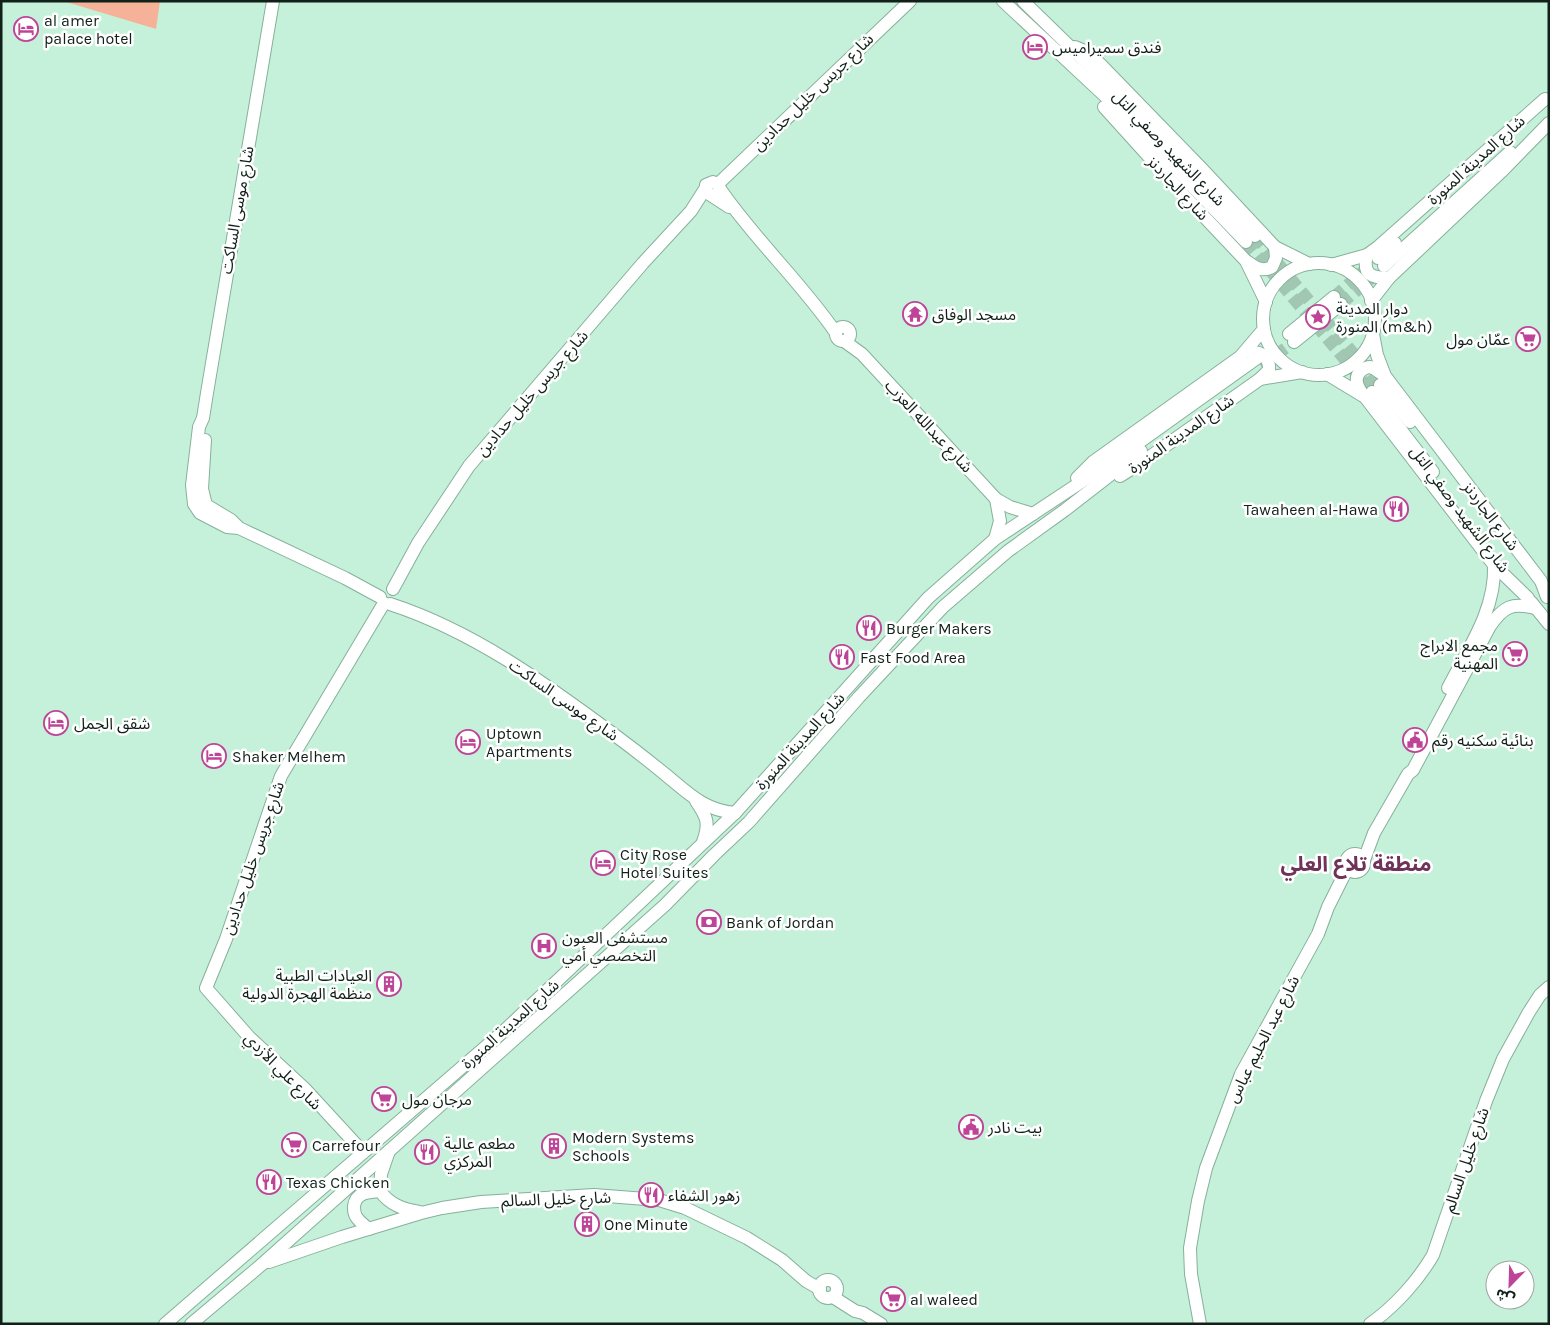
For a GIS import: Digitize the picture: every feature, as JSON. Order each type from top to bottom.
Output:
[{"type":"street","name":"شارع موسى الساكت","points":[[273,1],[203,418],[206,434],[202,489],[206,505],[231,520],[239,528],[388,596],[480,643],[515,664],[613,734],[696,801],[715,810],[734,813]]},
{"type":"street","name":"شارع جريس خليل حدادين","points":[[206,988],[226,939],[270,803],[281,776],[418,544],[469,466],[643,263],[691,211],[910,1]]},
{"type":"street","points":[[1003,1],[1062,48]]},
{"type":"street","points":[[1023,1],[1062,48]]},
{"type":"street","name":"شارع الشهيد وصفي التل","points":[[1062,48],[1078,62],[1250,239]]},
{"type":"street","name":"شارع الجاردنز","points":[[1266,302],[1246,260],[1074,76],[1066,66],[1062,48],[1087,52],[1202,168],[1275,247],[1309,264]]},
{"type":"street","name":"شارع المدينة المنورة","points":[[1371,301],[1380,264],[1396,233],[1547,97]]},
{"type":"street","name":"شارع المدينة المنورة","points":[[1380,264],[1549,117]]},
{"type":"street","name":"شارع المدينة المنورة","points":[[1331,265],[1380,264],[1501,172],[1549,123]]},
{"type":"street","name":"شارع عبدالله العزب","points":[[713,191],[735,212],[817,306],[996,499],[1010,507],[1033,514]]},
{"type":"street","points":[[1246,260],[1254,267],[1266,270],[1275,264],[1275,247]]},
{"type":"street","points":[[1309,264],[1331,265],[1356,278],[1368,293],[1374,318],[1373,334],[1366,348],[1356,361],[1342,370],[1327,374],[1303,372],[1289,366],[1269,344],[1264,329],[1263,316],[1266,302],[1278,281],[1287,274],[1309,264]]},
{"type":"street","points":[[1291,338],[1337,301]]},
{"type":"street","name":"شارع المدينة المنورة","points":[[1053,500],[1093,462],[1240,357],[1264,329]]},
{"type":"street","name":"شارع الجاردنز","points":[[1373,334],[1377,355],[1376,388],[1494,565],[1531,603]]},
{"type":"street","points":[[1240,357],[1255,352],[1266,358],[1269,362],[1269,370],[1260,379]]},
{"type":"street","name":"شارع المدينة المنورة","points":[[165,1324],[505,1030],[703,843],[734,813],[928,598],[996,539],[1259,362],[1065,510],[1008,551],[942,607],[748,822],[665,905],[260,1266],[191,1324]]},
{"type":"street","name":"شارع المدينة المنورة","points":[[1065,510],[1144,461],[1260,379],[1303,372]]},
{"type":"street","name":"شارع الجاردنز","points":[[1327,374],[1376,388],[1541,581],[1548,598]]},
{"type":"street","name":"شارع الشهيد وصفي التل","points":[[1376,388],[1531,603],[1549,624]]},
{"type":"street","points":[[996,499],[1000,521],[996,539]]},
{"type":"street","points":[[1408,774],[1407,767],[1413,754],[1488,609],[1493,591],[1494,565]]},
{"type":"street","points":[[1408,774],[1413,770],[1494,621],[1502,612],[1513,606],[1531,603]]},
{"type":"street","name":"شارع عبد الحليم عباس","points":[[1200,1323],[1191,1274],[1190,1248],[1206,1168],[1241,1074],[1318,934],[1328,907],[1351,871],[1346,864],[1347,859],[1359,857],[1408,774]]},
{"type":"street","name":"شارع موسى الساكت","points":[[696,801],[707,822],[708,831],[703,843]]},
{"type":"street","name":"شارع خليل السالم","points":[[1370,1324],[1405,1291],[1425,1268],[1433,1255],[1486,1101],[1503,1060],[1529,1012],[1540,995],[1549,987]]},
{"type":"street","name":"شارع علي الأزدي","points":[[206,988],[250,1038],[306,1090],[363,1152]]},
{"type":"street","points":[[369,1229],[358,1220],[354,1213],[355,1202],[364,1193],[380,1191],[381,1174],[390,1150]]},
{"type":"street","name":"شارع خليل السالم","points":[[380,1191],[389,1202],[399,1208],[421,1213]]},
{"type":"street","name":"شارع خليل السالم","points":[[260,1266],[306,1248],[421,1213],[480,1202],[594,1195],[659,1200],[685,1208],[726,1227],[766,1249],[821,1286],[827,1281],[832,1281],[836,1286],[835,1293],[882,1324]]},
{"type":"shaded area","points":[[63,1],[160,1],[156,29]]},
{"type":"tunnel","points":[[1255,236],[1380,385]]},
{"type":"tunnel","points":[[1246,242],[1372,392]]},
{"type":"tunnel","points":[[1334,297],[1378,258]]},
{"type":"tunnel","points":[[1341,304],[1381,270]]},
{"type":"tunnel","points":[[1261,366],[1294,342]]},
{"type":"place","name":"al amer palace hotel","points":[[26,29]]},
{"type":"place","name":"فندق سميراميس","points":[[1035,47]]},
{"type":"place","name":"مسجد الوفاق","points":[[915,314]]},
{"type":"place","name":"دوار المدينة المنورة (m&h)","points":[[1318,317]]},
{"type":"place","name":"عمّان مول","points":[[1528,339]]},
{"type":"place","name":"Tawaheen al-Hawa","points":[[1396,509]]},
{"type":"place","name":"Burger Makers","points":[[869,628]]},
{"type":"place","name":"مجمع الابراج المهنية","points":[[1515,654]]},
{"type":"place","name":"Fast Food Area","points":[[842,657]]},
{"type":"place","name":"شقق الجمل","points":[[56,723]]},
{"type":"place","name":"بنائية سكنيه رقم","points":[[1415,740]]},
{"type":"place","name":"Uptown Apartments","points":[[468,742]]},
{"type":"place","name":"Shaker Melhem","points":[[214,756]]},
{"type":"place","name":"City Rose Hotel Suites","points":[[603,863]]},
{"type":"place","name":"Bank of Jordan","points":[[709,922]]},
{"type":"place","name":"مستشفى العيون التخصصي أمي","points":[[544,946]]},
{"type":"place","name":"العيادات الطبية منظمة الهجرة الدولية","points":[[389,984]]},
{"type":"place","name":"مرجان مول","points":[[384,1099]]},
{"type":"place","name":"بيت نادر","points":[[971,1127]]},
{"type":"place","name":"Carrefour","points":[[294,1145]]},
{"type":"place","name":"Modern Systems Schools","points":[[554,1146]]},
{"type":"place","name":"مطعم عالية المركزي","points":[[427,1152]]},
{"type":"place","name":"Texas Chicken","points":[[269,1182]]},
{"type":"place","name":"زهور الشفاء","points":[[651,1195]]},
{"type":"place","name":"One Minute","points":[[587,1224]]},
{"type":"place","name":"al waleed","points":[[893,1299]]},
{"type":"district","name":"منطقة تلاع العلي","points":[[1356,864]]}]
